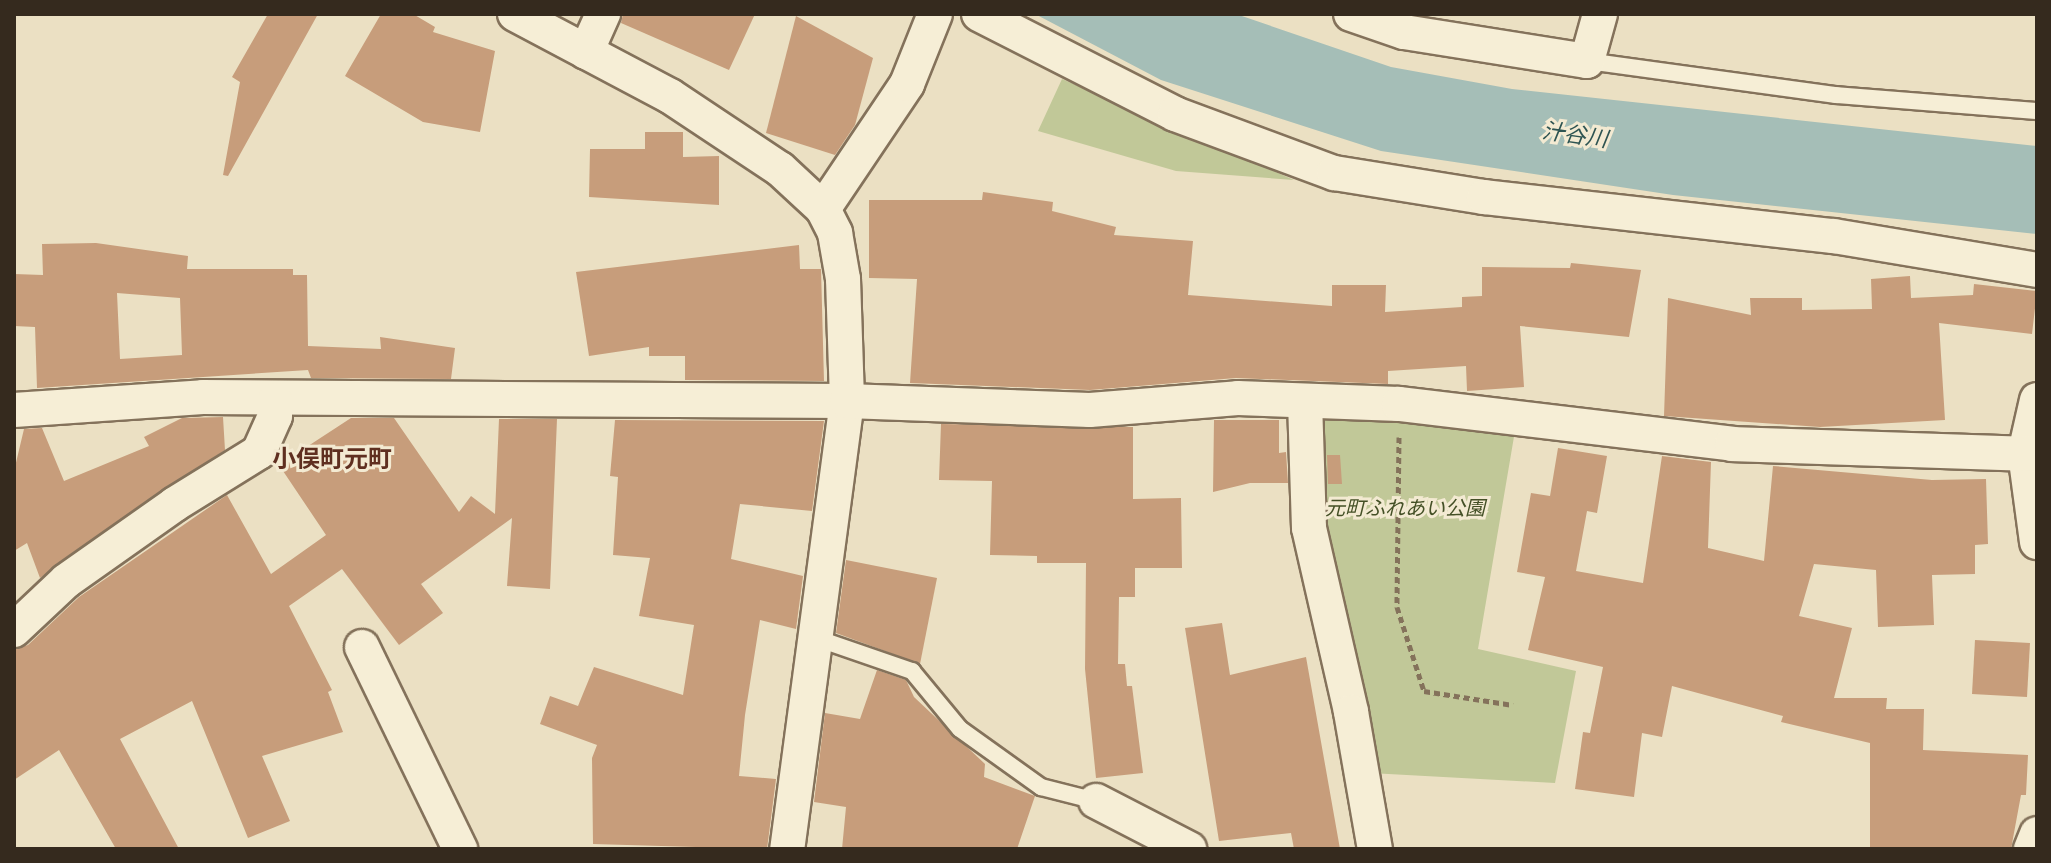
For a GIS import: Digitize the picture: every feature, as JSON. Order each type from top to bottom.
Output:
[{"type":"street","points":[[515,14],[670,96],[780,169],[823,209],[835,233],[843,279],[847,401],[787,849]]},
{"type":"street","points":[[586,52],[603,14]]},
{"type":"street","points":[[823,209],[907,84],[935,14]]},
{"type":"street","points":[[979,14],[1175,114],[1334,173],[1484,197],[1834,236],[2037,270]]},
{"type":"street","points":[[1351,14],[1404,32],[1587,61],[1600,14]]},
{"type":"street","points":[[14,410],[203,397],[275,400],[847,401],[1090,410],[1238,398],[1399,404],[1732,444],[2031,454]]},
{"type":"street","points":[[14,630],[66,581],[175,504],[259,452],[275,416],[275,400]]},
{"type":"street","points":[[2037,400],[2031,454],[2037,542]]},
{"type":"street","points":[[1305,401],[1309,528],[1351,712],[1375,849]]},
{"type":"street","points":[[362,647],[460,849]]},
{"type":"street","points":[[1096,801],[1189,849]]},
{"type":"street","points":[[2031,849],[2037,834]]},
{"type":"lane","points":[[1587,61],[1836,95],[2037,111]]},
{"type":"lane","points":[[816,638],[912,671],[960,729],[1041,787],[1096,801]]},
{"type":"path","points":[[1399,404],[1397,607],[1424,691],[1513,705]]},
{"type":"green space","points":[[1062,79],[1294,180],[1176,171],[1038,131]]},
{"type":"green space","name":"元町ふれあい公園","points":[[1305,401],[1517,419],[1478,649],[1576,671],[1555,783],[1370,773],[1338,671]]},
{"type":"water","name":"汁谷川","points":[[1035,14],[1236,14],[1391,67],[1512,89],[2037,146],[2037,234],[1673,195],[1381,151],[1161,80]]},
{"type":"building","points":[[268,14],[318,14],[228,176],[223,175],[240,82],[232,77]]},
{"type":"building","points":[[381,14],[413,14],[435,27],[433,32],[495,51],[480,132],[423,122],[345,76]]},
{"type":"building","points":[[623,14],[755,14],[729,70],[621,23]]},
{"type":"building","points":[[796,16],[873,58],[855,125],[835,155],[766,133]]},
{"type":"building","points":[[645,132],[683,132],[683,157],[719,156],[719,205],[589,197],[590,149],[645,149]]},
{"type":"building","points":[[983,192],[1053,202],[1052,211],[1116,227],[1114,235],[1193,241],[1188,295],[1332,306],[1332,285],[1386,285],[1385,312],[1462,307],[1462,297],[1482,296],[1482,267],[1570,268],[1571,263],[1641,270],[1629,337],[1520,326],[1524,387],[1467,391],[1466,366],[1388,371],[1388,384],[1236,378],[1090,390],[910,383],[917,279],[869,278],[869,200],[982,200]]},
{"type":"building","points":[[96,243],[188,256],[187,269],[293,269],[293,275],[307,275],[308,346],[381,349],[380,337],[455,348],[451,379],[311,378],[308,370],[37,388],[35,327],[14,326],[14,274],[43,275],[42,244]],"holes":[[[117,293],[180,298],[182,355],[120,359]]]},
{"type":"building","points":[[799,245],[800,269],[821,269],[824,381],[685,380],[685,356],[649,356],[649,347],[589,356],[576,272]]},
{"type":"building","points":[[1910,276],[1911,298],[1973,295],[1974,284],[2037,291],[2032,334],[1939,323],[1945,420],[1820,427],[1664,416],[1668,298],[1751,315],[1750,298],[1802,298],[1802,310],[1872,309],[1871,279]]},
{"type":"building","points":[[223,417],[225,450],[40,578],[27,543],[14,551],[14,471],[24,429],[42,428],[64,481],[149,446],[144,437],[182,418]]},
{"type":"building","points":[[351,418],[394,418],[459,512],[471,496],[495,514],[499,419],[557,419],[550,589],[507,586],[512,518],[421,584],[443,613],[399,645],[342,569],[289,606],[332,690],[328,692],[343,732],[262,756],[290,821],[248,838],[192,701],[120,739],[179,849],[116,849],[59,750],[14,780],[14,649],[28,645],[79,597],[227,495],[271,574],[326,535],[279,465]]},
{"type":"building","points":[[615,420],[824,421],[812,511],[740,504],[731,559],[803,576],[796,629],[760,620],[745,715],[739,776],[776,779],[767,849],[593,844],[592,758],[597,745],[540,724],[550,696],[578,706],[594,667],[683,695],[694,625],[639,616],[650,558],[613,555],[618,477],[610,476]]},
{"type":"building","points":[[1214,420],[1279,420],[1279,453],[1286,452],[1288,483],[1250,483],[1213,492]]},
{"type":"building","points":[[941,424],[1133,427],[1133,499],[1181,498],[1182,568],[1135,568],[1135,597],[1119,597],[1118,664],[1125,664],[1127,686],[1132,686],[1143,773],[1096,778],[1085,669],[1086,563],[1037,563],[1037,556],[990,555],[992,481],[939,480]]},
{"type":"building","points":[[1558,448],[1607,456],[1597,513],[1587,511],[1576,571],[1643,583],[1662,456],[1711,462],[1708,548],[1764,561],[1773,466],[1932,480],[1986,479],[1988,544],[1975,545],[1975,574],[1932,575],[1934,625],[1878,627],[1876,570],[1814,564],[1799,616],[1852,628],[1834,698],[1887,698],[1886,709],[1924,709],[1923,750],[2028,755],[2026,795],[2021,795],[2011,849],[1870,849],[1870,743],[1781,722],[1783,716],[1672,686],[1662,737],[1642,733],[1634,797],[1575,789],[1583,732],[1590,733],[1603,667],[1528,650],[1545,577],[1517,572],[1531,493],[1550,496]]},
{"type":"building","points":[[1327,455],[1340,455],[1342,484],[1328,484]]},
{"type":"building","points":[[846,560],[937,578],[920,664],[836,633]]},
{"type":"building","points":[[1222,623],[1230,675],[1306,657],[1340,849],[1294,849],[1291,833],[1219,841],[1185,628]]},
{"type":"building","points":[[1975,640],[2030,643],[2027,697],[1972,694]]},
{"type":"building","points":[[877,670],[906,680],[914,697],[985,764],[984,777],[1035,796],[1017,849],[842,849],[846,807],[814,802],[825,713],[860,719]]},
{"type":"district","name":"小俣町元町","points":[[332,459]]}]
